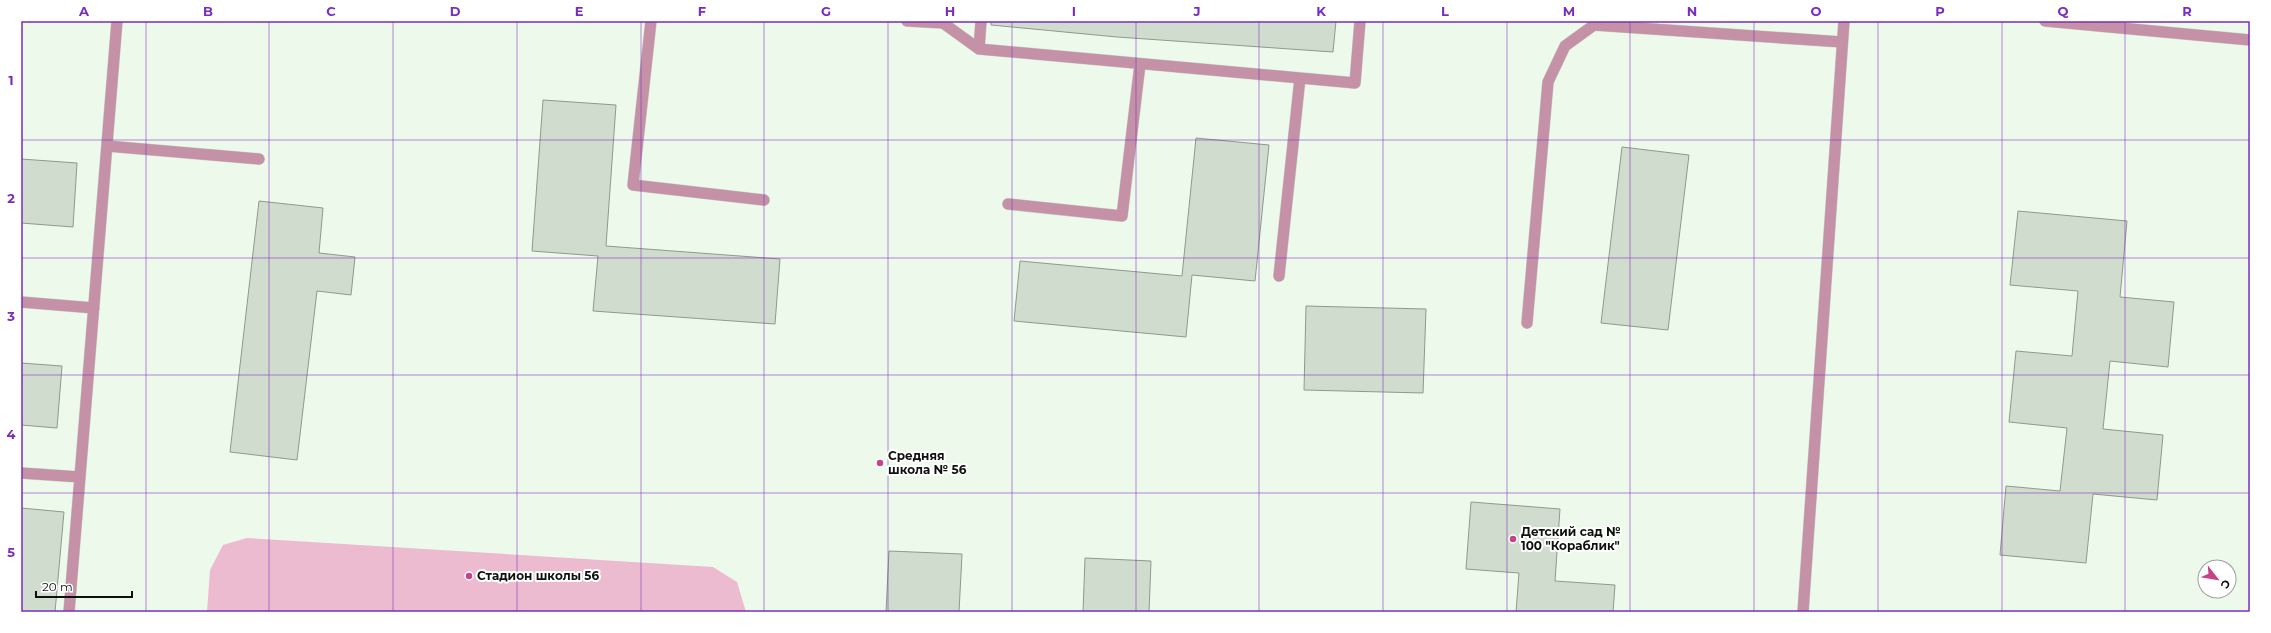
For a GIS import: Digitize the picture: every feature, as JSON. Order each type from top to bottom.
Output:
[{"type":"lane","points":[[68,612],[117,21]]},
{"type":"lane","points":[[651,21],[634,185],[764,200]]},
{"type":"lane","points":[[907,21],[943,23],[979,49],[1355,83],[1360,21]]},
{"type":"lane","points":[[979,49],[981,21]]},
{"type":"lane","points":[[1803,612],[1844,21]]},
{"type":"lane","points":[[2045,21],[2250,40]]},
{"type":"lane","points":[[1528,323],[1548,82],[1565,46],[1594,25],[1842,42]]},
{"type":"lane","points":[[1008,204],[1122,216],[1140,64]]},
{"type":"lane","points":[[1278,276],[1300,78]]},
{"type":"lane","points":[[107,146],[259,160]]},
{"type":"lane","points":[[21,302],[94,308]]},
{"type":"lane","points":[[21,472],[80,477]]},
{"type":"shaded area","name":"Стадион школы 56","points":[[247,538],[713,567],[737,582],[746,612],[207,612],[210,570],[223,545]]},
{"type":"building","points":[[991,21],[1336,21],[1333,52],[1117,37],[991,25]]},
{"type":"building","points":[[543,100],[616,105],[606,246],[780,259],[775,324],[593,311],[598,256],[532,251]]},
{"type":"building","points":[[1196,138],[1269,145],[1255,281],[1192,275],[1186,337],[1014,321],[1020,261],[1182,276]]},
{"type":"building","points":[[1622,147],[1689,155],[1668,330],[1601,323]]},
{"type":"building","points":[[21,159],[77,163],[73,227],[21,223]]},
{"type":"building","points":[[259,201],[323,208],[319,253],[355,257],[351,295],[317,291],[297,460],[230,452]]},
{"type":"building","points":[[2018,211],[2127,221],[2120,297],[2174,302],[2168,367],[2110,361],[2103,429],[2163,435],[2157,500],[2093,494],[2086,563],[2000,555],[2006,486],[2060,491],[2067,428],[2009,422],[2016,351],[2072,356],[2078,291],[2010,285]]},
{"type":"building","points":[[1306,306],[1426,309],[1423,393],[1304,390]]},
{"type":"building","points":[[21,363],[62,366],[57,428],[21,425]]},
{"type":"building","name":"Детский сад № 100 \"Кораблик\"","points":[[1471,502],[1560,509],[1555,581],[1615,585],[1613,612],[1516,612],[1519,573],[1466,569]]},
{"type":"building","points":[[21,508],[64,512],[55,612],[21,612]]},
{"type":"building","points":[[889,551],[962,554],[959,612],[886,612]]},
{"type":"building","points":[[1085,558],[1151,561],[1149,612],[1083,612]]},
{"type":"place","name":"Средняя школа № 56","points":[[880,463]]},
{"type":"place","name":"Детский сад № 100 \"Кораблик\"","points":[[1513,539]]},
{"type":"place","name":"Стадион школы 56","points":[[469,576]]}]
